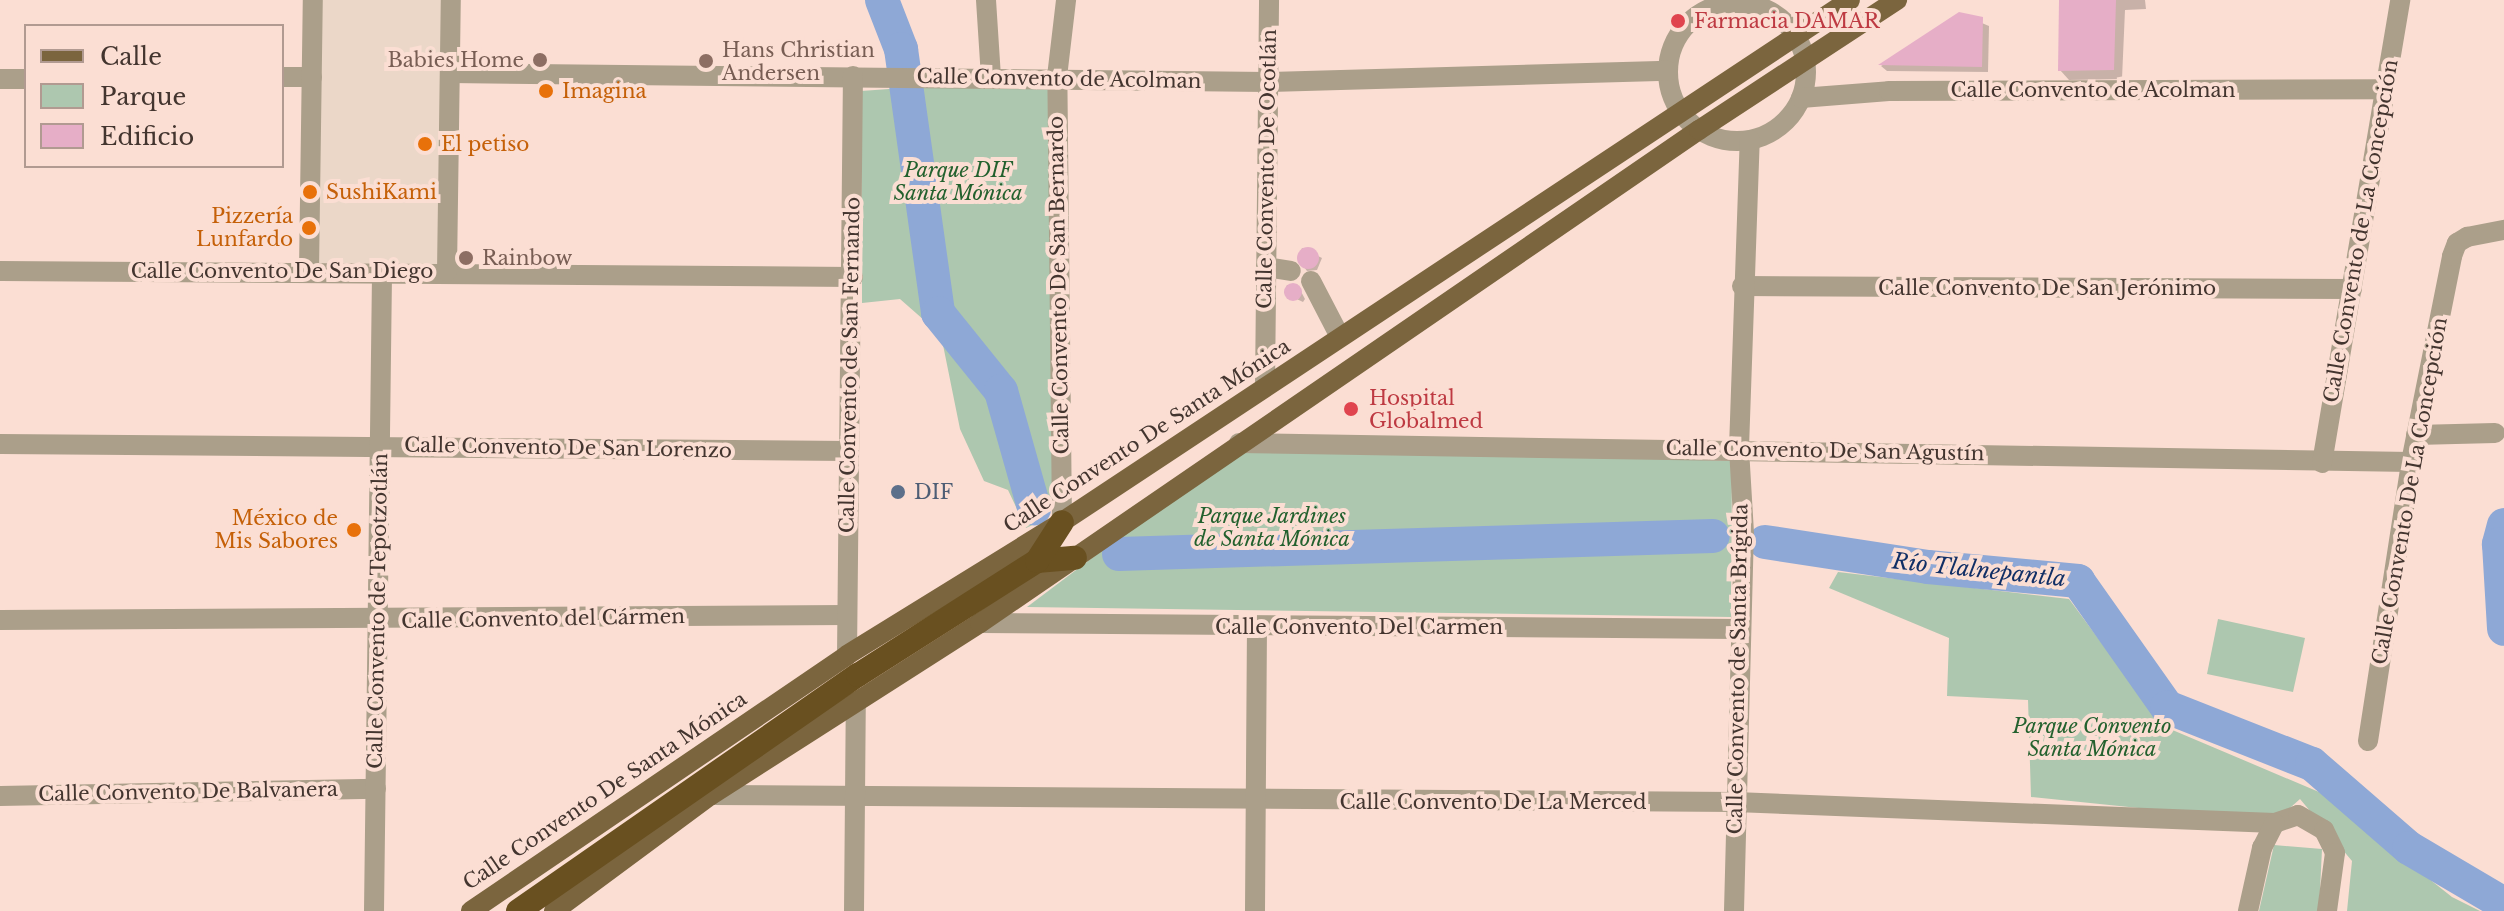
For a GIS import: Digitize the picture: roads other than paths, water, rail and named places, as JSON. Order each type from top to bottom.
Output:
[{"type":"highway","points":[[1037,561],[1062,522]]},
{"type":"highway","points":[[518,911],[852,665],[1037,561],[1075,558]]},
{"type":"main road","name":"Calle Convento De Santa Mónica","points":[[471,911],[852,665],[1265,386],[1850,0]]},
{"type":"main road","points":[[554,911],[711,795],[980,623],[1699,130],[1897,0]]},
{"type":"street","points":[[309,271],[313,0]]},
{"type":"street","points":[[447,271],[451,0]]},
{"type":"street","points":[[986,0],[991,77]]},
{"type":"street","name":"Calle Convento De San Bernardo","points":[[1062,522],[1057,77],[1066,0]]},
{"type":"street","name":"Calle Convento De Ocotlán","points":[[1265,386],[1269,0]]},
{"type":"street","name":"Calle Convento de La Concepción","points":[[2322,463],[2400,0]]},
{"type":"street","points":[[1740,2],[1772,12],[1796,36],[1805,61],[1801,98],[1779,127],[1750,140],[1726,141],[1699,130],[1682,113],[1668,71],[1684,28],[1709,9],[1740,2]]},
{"type":"street","name":"Calle Convento de Acolman","points":[[450,73],[1057,77],[1268,82],[1668,71]]},
{"type":"street","name":"Calle Convento de San Fernando","points":[[852,665],[847,615],[853,76]]},
{"type":"street","points":[[284,77],[312,77]]},
{"type":"street","points":[[0,79],[24,79]]},
{"type":"street","name":"Calle Convento de Acolman","points":[[1801,98],[1889,91],[2385,89]]},
{"type":"street","name":"Calle Convento de Santa Brígida","points":[[1734,911],[1738,629],[1743,540],[1739,448],[1742,286],[1750,140]]},
{"type":"street","name":"Calle Convento De La Concepción","points":[[2368,741],[2411,462],[2457,243],[2504,230]]},
{"type":"street","points":[[1266,267],[1291,271]]},
{"type":"street","name":"Calle Convento De San Diego","points":[[0,271],[447,271],[853,277]]},
{"type":"street","name":"Calle Convento de Tepotzotlán","points":[[374,911],[382,271]]},
{"type":"street","points":[[1311,281],[1340,337]]},
{"type":"street","name":"Calle Convento De San Jerónimo","points":[[1742,286],[2352,289]]},
{"type":"street","points":[[2416,435],[2495,433]]},
{"type":"street","name":"Calle Convento De San Agustín","points":[[1239,443],[1739,448],[2322,463],[2411,462]]},
{"type":"street","name":"Calle Convento De San Lorenzo","points":[[0,444],[848,451]]},
{"type":"street","name":"Calle Convento del Cármen","points":[[0,620],[378,621],[847,615]]},
{"type":"street","name":"Calle Convento Del Carmen","points":[[980,623],[1738,629]]},
{"type":"street","points":[[1255,911],[1257,627]]},
{"type":"street","points":[[854,911],[856,702]]},
{"type":"street","name":"Calle Convento De Balvanera","points":[[0,796],[376,789]]},
{"type":"street","name":"Calle Convento De La Merced","points":[[711,795],[1735,802],[2275,823]]},
{"type":"street","points":[[2248,911],[2262,848],[2275,823],[2298,815],[2324,830],[2335,853],[2327,911]]},
{"type":"waterway","name":"Río Tlalnepantla","points":[[882,0],[901,49],[938,313],[1001,391],[1034,508]]},
{"type":"waterway","points":[[2504,525],[2499,544],[2504,629]]},
{"type":"waterway","name":"Río Tlalnepantla","points":[[1119,554],[1713,536]]},
{"type":"waterway","name":"Río Tlalnepantla","points":[[1765,542],[1928,567],[2078,581],[2167,707],[2312,764],[2409,848],[2504,904]]},
{"type":"place","name":"Farmacia DAMAR","points":[[1678,21]]},
{"type":"place","name":"Babies Home","points":[[540,60]]},
{"type":"place","name":"Hans Christian Andersen","points":[[706,61]]},
{"type":"place","name":"Imagina","points":[[546,91]]},
{"type":"place","name":"El petiso","points":[[425,144]]},
{"type":"place","name":"SushiKami","points":[[310,192]]},
{"type":"place","name":"Pizzería Lunfardo","points":[[309,228]]},
{"type":"place","name":"Rainbow","points":[[466,258]]},
{"type":"place","name":"Hospital Globalmed","points":[[1351,409]]},
{"type":"place","name":"DIF","points":[[898,492]]},
{"type":"place","name":"México de Mis Sabores","points":[[354,530]]},
{"type":"park label","name":"Parque DIF Santa Mónica","points":[[958,182]]},
{"type":"park label","name":"Parque Jardines de Santa Mónica","points":[[1272,528]]},
{"type":"park label","name":"Parque Convento Santa Mónica","points":[[2092,738]]}]
